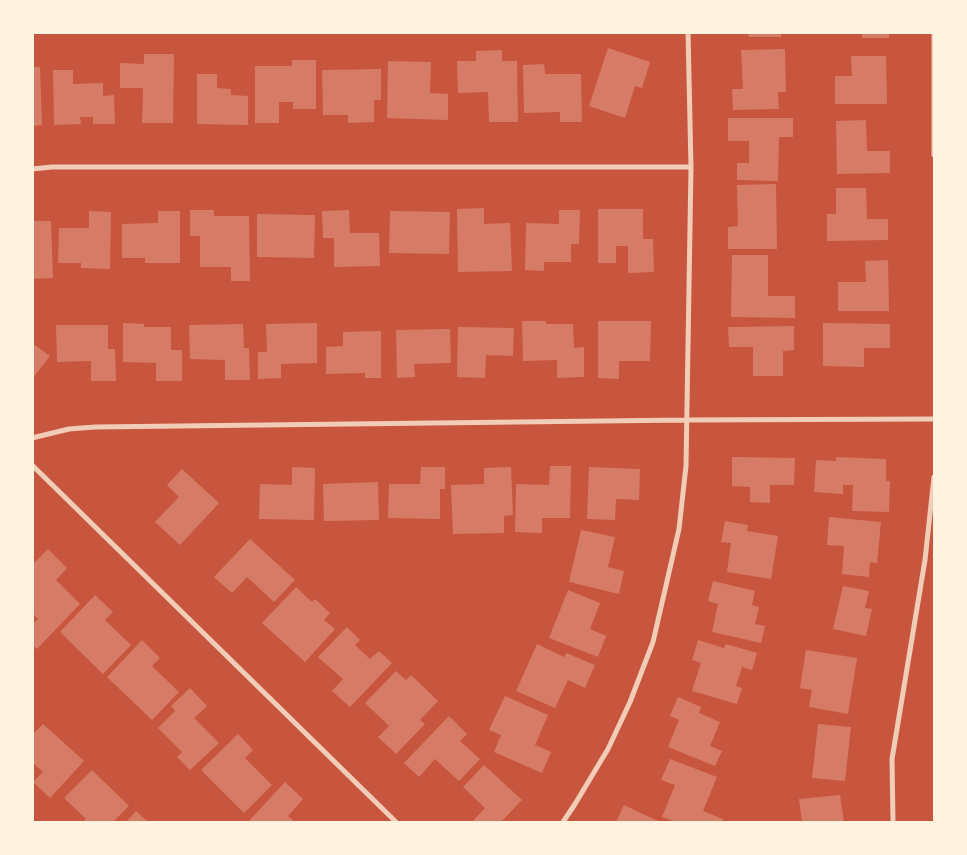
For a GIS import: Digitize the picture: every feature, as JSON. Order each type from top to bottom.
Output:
[{"type":"street","points":[[563,822],[608,749],[630,702],[653,642],[679,529],[686,466],[691,167],[688,32]]},
{"type":"street","points":[[934,32],[934,155]]},
{"type":"street","points":[[32,169],[52,166],[691,167]]},
{"type":"street","points":[[32,438],[69,429],[95,427],[934,419]]},
{"type":"street","points":[[32,465],[396,822]]},
{"type":"street","points":[[893,822],[892,760],[925,560],[934,476]]},
{"type":"building","points":[[748,32],[781,32],[781,37],[749,37]]},
{"type":"building","points":[[862,32],[889,32],[889,38],[862,38]]},
{"type":"building","points":[[608,48],[650,62],[642,88],[635,86],[625,118],[589,106]]},
{"type":"building","points":[[785,49],[786,92],[778,92],[779,109],[733,110],[732,89],[743,89],[741,50]]},
{"type":"building","points":[[502,50],[502,61],[517,61],[518,122],[489,122],[488,92],[458,93],[457,61],[476,61],[476,51]]},
{"type":"building","points":[[144,54],[174,54],[173,123],[142,123],[143,88],[120,88],[120,63],[144,64]]},
{"type":"building","points":[[851,56],[886,56],[887,104],[835,104],[835,76],[852,76]]},
{"type":"building","points":[[292,60],[316,60],[316,109],[293,109],[293,102],[279,102],[279,123],[255,123],[255,66],[292,66]]},
{"type":"building","points":[[388,61],[431,62],[430,93],[448,94],[448,120],[387,118]]},
{"type":"building","points":[[544,64],[545,74],[581,74],[582,122],[560,122],[560,112],[524,113],[523,65]]},
{"type":"building","points":[[32,67],[40,67],[42,125],[32,126]]},
{"type":"building","points":[[381,69],[381,100],[374,100],[374,122],[348,123],[348,115],[323,115],[322,70]]},
{"type":"building","points":[[53,70],[73,70],[73,84],[103,83],[103,96],[114,95],[115,124],[93,124],[93,117],[80,117],[81,124],[54,125]]},
{"type":"building","points":[[197,74],[217,74],[217,88],[231,89],[231,95],[248,96],[248,125],[197,124]]},
{"type":"building","points":[[728,118],[793,118],[793,137],[779,137],[778,181],[737,180],[737,163],[749,163],[749,141],[728,141]]},
{"type":"building","points":[[866,120],[867,151],[890,151],[890,173],[837,174],[836,121]]},
{"type":"building","points":[[776,184],[777,249],[728,249],[728,227],[738,226],[737,185]]},
{"type":"building","points":[[836,188],[866,188],[867,219],[888,219],[888,240],[827,241],[827,214],[836,214]]},
{"type":"building","points":[[484,208],[484,224],[510,223],[512,271],[458,272],[457,209]]},
{"type":"building","points":[[598,209],[643,209],[643,239],[653,239],[654,272],[628,273],[628,246],[616,246],[616,263],[598,263]]},
{"type":"building","points":[[190,210],[214,210],[214,216],[249,216],[250,281],[231,281],[231,267],[200,267],[200,236],[190,236]]},
{"type":"building","points":[[349,210],[350,233],[379,233],[380,266],[334,267],[334,238],[323,238],[322,211]]},
{"type":"building","points":[[559,210],[580,210],[579,244],[571,244],[571,262],[544,262],[544,271],[525,270],[526,223],[559,224]]},
{"type":"building","points":[[89,211],[111,212],[110,269],[81,268],[81,263],[58,263],[59,228],[89,228]]},
{"type":"building","points":[[158,211],[180,211],[180,263],[145,263],[145,258],[122,258],[122,224],[158,223]]},
{"type":"building","points":[[390,211],[450,212],[449,254],[389,253]]},
{"type":"building","points":[[257,214],[315,215],[314,258],[257,257]]},
{"type":"building","points":[[32,221],[51,221],[53,278],[32,279]]},
{"type":"building","points":[[732,255],[768,255],[768,296],[795,296],[795,318],[731,317]]},
{"type":"building","points":[[888,260],[889,311],[838,311],[838,282],[866,282],[865,261]]},
{"type":"building","points":[[522,321],[546,321],[546,324],[573,324],[574,348],[584,347],[584,377],[557,378],[557,360],[523,361]]},
{"type":"building","points":[[598,321],[651,321],[650,361],[619,361],[619,379],[598,378]]},
{"type":"building","points":[[123,323],[144,324],[144,327],[171,327],[171,350],[182,350],[182,381],[156,381],[156,363],[123,362]]},
{"type":"building","points":[[317,323],[317,363],[281,364],[281,378],[258,379],[258,352],[267,352],[266,324]]},
{"type":"building","points":[[823,323],[890,324],[890,348],[864,348],[864,367],[823,366]]},
{"type":"building","points":[[243,324],[244,348],[249,348],[250,380],[225,380],[225,360],[190,359],[189,325]]},
{"type":"building","points":[[56,325],[108,325],[108,349],[115,349],[116,381],[91,381],[91,361],[57,362]]},
{"type":"building","points":[[794,326],[794,350],[783,351],[783,376],[753,376],[753,347],[729,347],[728,327]]},
{"type":"building","points":[[458,327],[514,328],[513,356],[486,355],[485,378],[457,377]]},
{"type":"building","points":[[450,329],[451,363],[414,364],[415,377],[397,378],[396,330]]},
{"type":"building","points":[[381,331],[381,378],[365,378],[365,373],[326,374],[326,347],[343,346],[343,332]]},
{"type":"building","points":[[32,343],[50,356],[32,379]]},
{"type":"building","points":[[732,457],[795,458],[794,485],[770,485],[770,503],[750,502],[750,487],[732,486]]},
{"type":"building","points":[[836,457],[886,459],[886,481],[890,481],[889,512],[852,511],[853,485],[843,485],[843,494],[814,492],[816,460],[836,461]]},
{"type":"building","points":[[550,466],[571,466],[570,518],[542,518],[542,533],[515,532],[516,484],[549,485]]},
{"type":"building","points":[[292,467],[315,468],[314,520],[259,519],[260,484],[292,485]]},
{"type":"building","points":[[421,467],[445,467],[445,489],[440,489],[440,519],[388,518],[389,484],[420,484]]},
{"type":"building","points":[[511,467],[513,515],[504,516],[504,533],[453,534],[451,485],[484,484],[484,468]]},
{"type":"building","points":[[589,467],[640,469],[639,500],[616,499],[615,520],[587,519]]},
{"type":"building","points":[[182,469],[219,503],[180,545],[155,522],[179,497],[167,485]]},
{"type":"building","points":[[378,482],[379,520],[324,521],[323,484]]},
{"type":"building","points":[[829,517],[881,522],[877,563],[870,562],[869,577],[842,574],[844,546],[827,545]]},
{"type":"building","points":[[725,521],[748,525],[747,531],[778,536],[771,579],[727,572],[731,543],[721,542]]},
{"type":"building","points":[[581,530],[615,537],[608,567],[624,571],[619,594],[569,582]]},
{"type":"building","points":[[250,539],[295,580],[274,602],[247,577],[232,593],[214,577]]},
{"type":"building","points":[[48,549],[67,568],[56,580],[80,604],[37,649],[32,645],[32,625],[38,619],[32,613],[32,565]]},
{"type":"building","points":[[713,581],[755,591],[752,605],[759,607],[755,624],[765,626],[761,643],[712,632],[718,604],[708,601]]},
{"type":"building","points":[[843,586],[869,591],[865,608],[872,609],[866,636],[833,629]]},
{"type":"building","points":[[296,587],[312,602],[315,599],[330,613],[324,620],[335,629],[305,662],[262,623]]},
{"type":"building","points":[[568,590],[600,603],[590,629],[606,636],[598,657],[549,638]]},
{"type":"building","points":[[95,595],[113,612],[105,620],[131,645],[103,674],[60,632]]},
{"type":"building","points":[[347,627],[360,640],[355,645],[370,659],[379,651],[392,663],[350,707],[332,691],[343,679],[318,657]]},
{"type":"building","points":[[142,640],[160,658],[152,666],[179,692],[152,720],[107,677]]},
{"type":"building","points":[[698,640],[724,648],[726,644],[757,653],[752,670],[742,667],[736,686],[742,688],[737,704],[692,691],[701,663],[692,660]]},
{"type":"building","points":[[537,644],[564,657],[566,653],[595,665],[585,688],[568,680],[555,708],[516,691]]},
{"type":"building","points":[[806,650],[857,658],[848,714],[809,707],[812,690],[800,688]]},
{"type":"building","points":[[396,671],[406,680],[411,675],[438,701],[420,720],[425,724],[396,754],[378,737],[389,726],[365,703]]},
{"type":"building","points":[[190,688],[207,706],[194,718],[219,743],[190,770],[177,757],[182,752],[158,728],[175,711],[171,706]]},
{"type":"building","points":[[505,696],[548,715],[535,745],[551,752],[542,773],[494,752],[501,735],[489,730]]},
{"type":"building","points":[[678,697],[701,707],[699,713],[720,722],[710,746],[722,751],[715,766],[668,747],[679,720],[670,716]]},
{"type":"building","points":[[449,716],[467,734],[460,741],[480,759],[459,781],[435,759],[419,777],[404,763]]},
{"type":"building","points":[[43,724],[84,761],[50,798],[33,782],[43,772],[32,762],[32,735]]},
{"type":"building","points":[[818,724],[851,727],[845,781],[812,778]]},
{"type":"building","points":[[238,734],[253,750],[245,758],[272,785],[244,813],[201,770]]},
{"type":"building","points":[[670,759],[717,777],[703,811],[723,819],[722,822],[675,822],[662,817],[675,785],[661,780]]},
{"type":"building","points":[[484,765],[522,800],[501,822],[472,822],[485,808],[463,787]]},
{"type":"building","points":[[92,770],[129,806],[113,822],[83,822],[86,819],[64,798]]},
{"type":"building","points":[[285,782],[303,799],[288,816],[295,822],[248,822]]},
{"type":"building","points":[[840,795],[844,822],[802,822],[799,799]]},
{"type":"building","points":[[624,805],[660,822],[616,822]]},
{"type":"building","points":[[136,811],[148,822],[126,822]]}]
